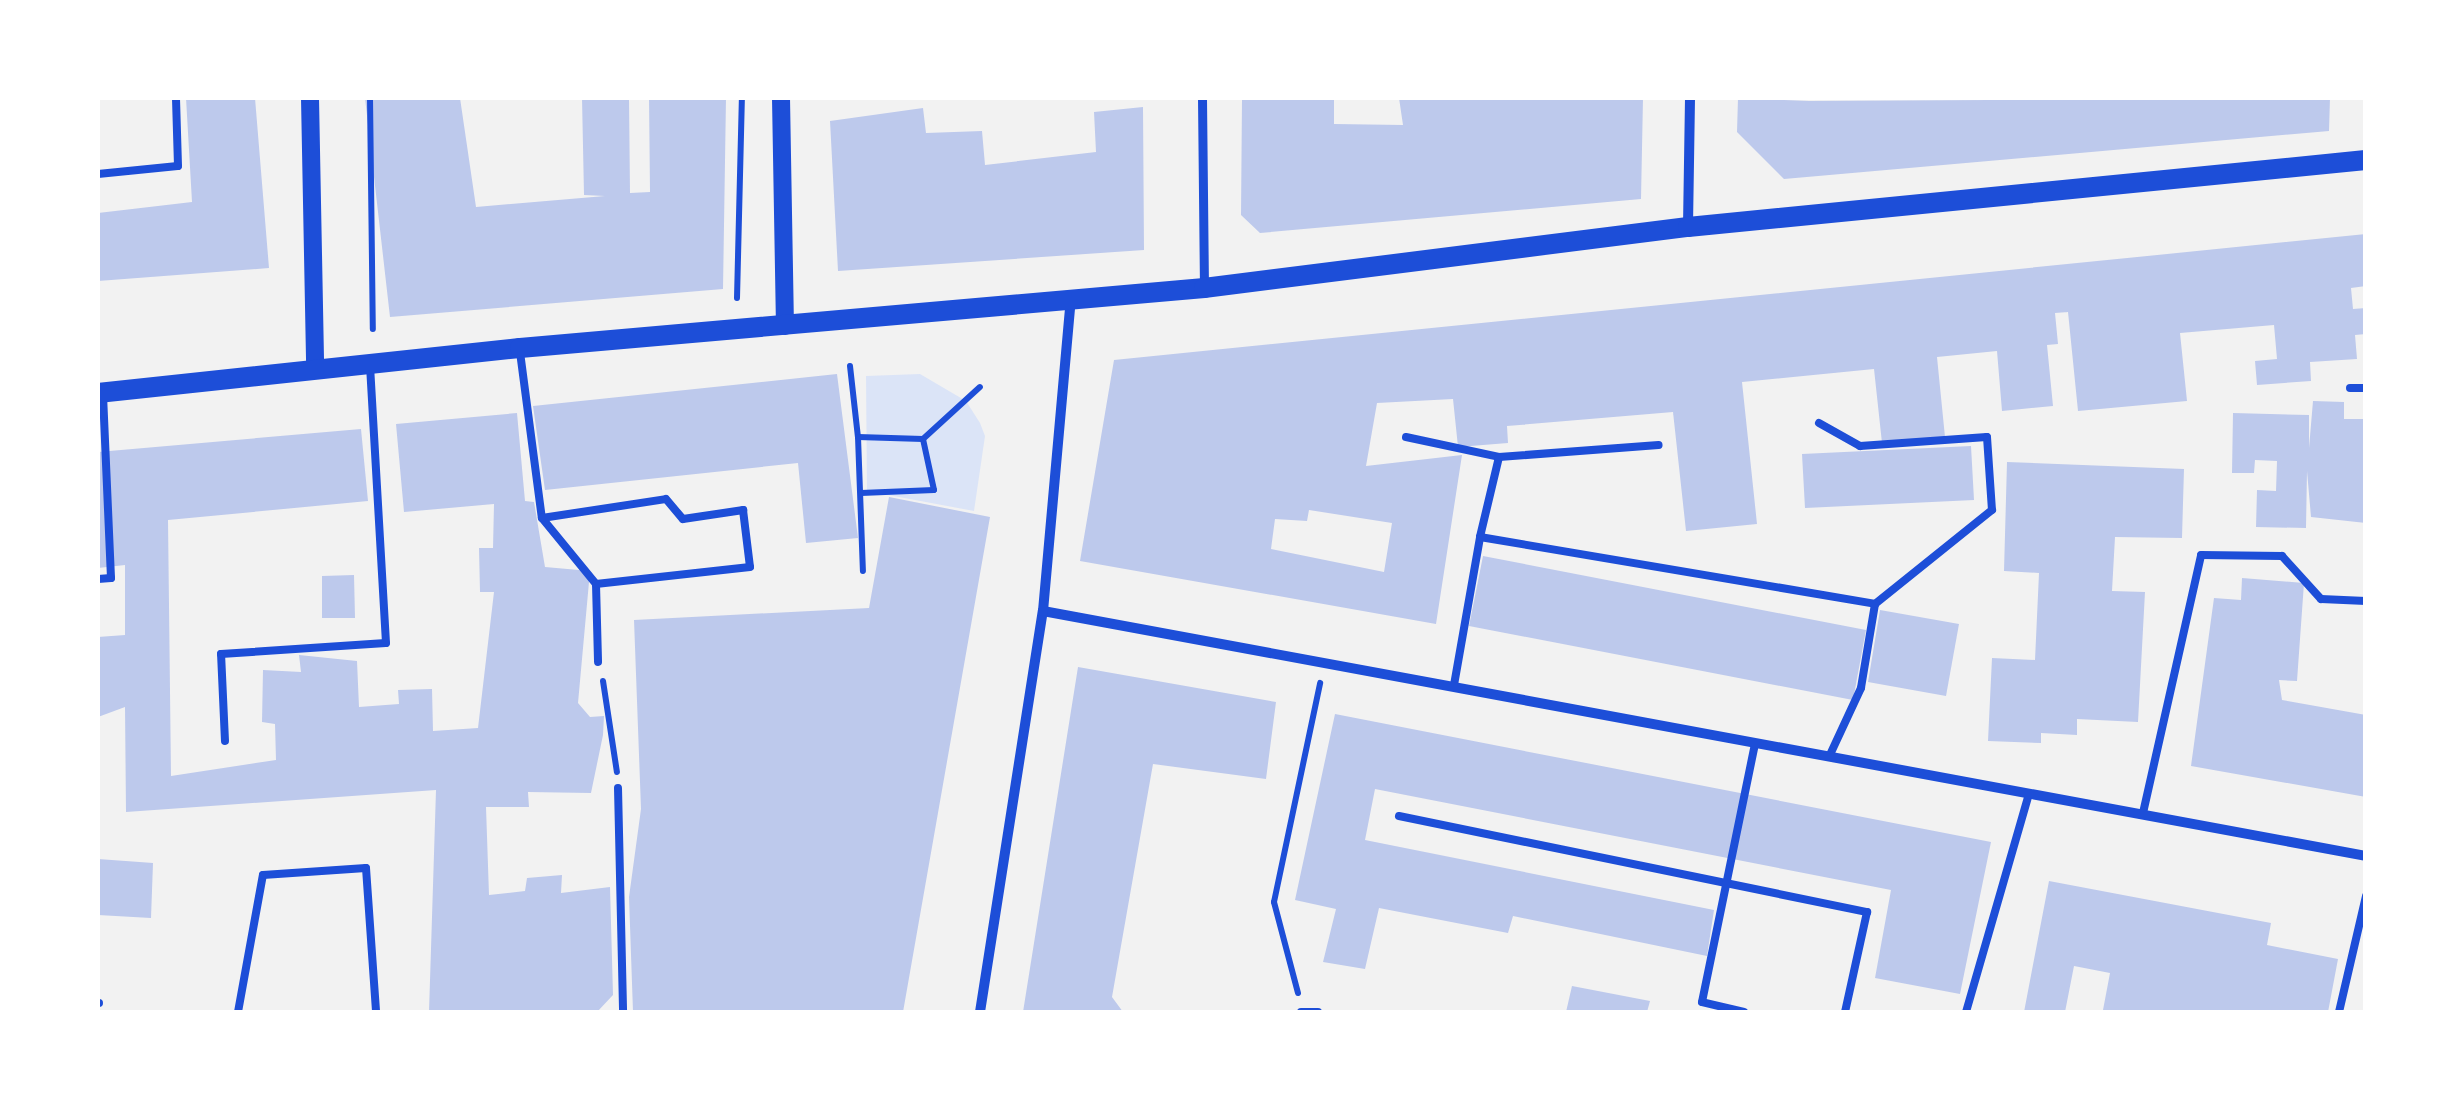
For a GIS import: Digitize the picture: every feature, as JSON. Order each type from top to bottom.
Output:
[{"type":"main road","points":[[100,393],[520,348],[1204,288],[1688,227],[2366,160]]},
{"type":"street","points":[[310,98],[315,368]]},
{"type":"street","points":[[781,98],[785,326]]},
{"type":"street","points":[[1202,98],[1204,288]]},
{"type":"street","points":[[1688,227],[1690,98]]},
{"type":"street","points":[[980,1012],[1043,611],[1072,297]]},
{"type":"street","points":[[1043,611],[1325,660],[2366,856]]},
{"type":"lane","points":[[98,174],[178,166],[176,98]]},
{"type":"lane","points":[[520,348],[542,518],[596,584],[598,662]]},
{"type":"lane","points":[[225,741],[221,654],[386,643],[370,364]]},
{"type":"lane","points":[[2350,388],[2366,388]]},
{"type":"lane","points":[[98,579],[110,578],[100,393]]},
{"type":"lane","points":[[1819,423],[1860,446],[1987,437],[1992,510],[1875,604],[1862,688],[1829,757]]},
{"type":"lane","points":[[1406,437],[1500,457],[1659,445]]},
{"type":"lane","points":[[1454,685],[1480,537],[1500,457]]},
{"type":"lane","points":[[542,518],[666,499],[683,519],[743,510],[750,568],[596,584]]},
{"type":"lane","points":[[1480,537],[1875,604]]},
{"type":"lane","points":[[2142,813],[2201,555],[2282,556],[2320,598],[2366,601]]},
{"type":"lane","points":[[1744,1012],[1702,1002],[1755,743]]},
{"type":"lane","points":[[618,788],[623,1012]]},
{"type":"lane","points":[[1966,1012],[2029,794]]},
{"type":"lane","points":[[1399,816],[1867,912],[1845,1012]]},
{"type":"lane","points":[[238,1012],[263,875],[366,868],[376,1012]]},
{"type":"lane","points":[[2339,1012],[2366,896]]},
{"type":"lane","points":[[1301,1011],[1318,1012]]},
{"type":"path","points":[[370,98],[373,329]]},
{"type":"path","points":[[736,298],[742,98]]},
{"type":"path","points":[[850,366],[858,437],[864,570]]},
{"type":"path","points":[[858,437],[923,440],[980,387]]},
{"type":"path","points":[[860,492],[934,490],[923,440]]},
{"type":"path","points":[[1301,1011],[1274,902],[1325,660]]},
{"type":"path","points":[[598,662],[612,716],[618,788]]},
{"type":"shaded area","points":[[920,374],[966,401],[980,423],[985,436],[974,511],[867,491],[866,376]]},
{"type":"building","points":[[186,98],[255,98],[269,268],[98,281],[98,213],[192,202]]},
{"type":"building","points":[[365,98],[460,98],[476,207],[605,196],[584,195],[582,98],[629,98],[630,193],[650,192],[649,98],[726,98],[723,289],[390,317]]},
{"type":"building","points":[[1242,98],[1334,98],[1334,124],[1403,125],[1399,98],[1643,98],[1641,199],[1260,233],[1241,215]]},
{"type":"building","points":[[1738,98],[2330,98],[2329,131],[1784,179],[1737,132]]},
{"type":"building","points":[[1143,107],[1144,250],[838,271],[830,121],[923,108],[926,133],[982,131],[985,165],[1096,152],[1094,112]]},
{"type":"building","points":[[2366,234],[2366,286],[2351,288],[2353,309],[2366,308],[2366,334],[2355,335],[2357,359],[2310,362],[2311,381],[2257,385],[2255,361],[2277,359],[2274,325],[2180,333],[2187,401],[2078,411],[2068,312],[2055,313],[2058,344],[2047,345],[2053,406],[2002,411],[1997,351],[1937,357],[1945,437],[1882,443],[1874,369],[1742,382],[1757,524],[1686,531],[1673,412],[1507,426],[1508,443],[1458,447],[1453,399],[1377,403],[1366,466],[1462,455],[1436,624],[1080,561],[1114,360]],"holes":[[[1309,510],[1392,523],[1384,572],[1271,549],[1275,519],[1307,521]]]},
{"type":"building","points":[[837,374],[858,538],[806,543],[798,463],[545,490],[533,406]]},
{"type":"building","points":[[2313,401],[2344,402],[2344,419],[2366,419],[2366,523],[2311,517],[2307,471],[2306,528],[2256,527],[2257,490],[2276,491],[2277,461],[2255,460],[2254,473],[2232,473],[2233,413],[2309,415],[2309,448]]},
{"type":"building","points":[[517,413],[525,501],[534,502],[545,567],[590,571],[578,703],[590,717],[604,716],[603,735],[591,793],[528,792],[529,807],[486,807],[489,895],[525,891],[527,878],[562,875],[561,893],[610,887],[613,995],[597,1012],[429,1012],[436,790],[126,812],[125,707],[98,717],[98,637],[125,635],[125,565],[98,568],[98,452],[361,429],[368,501],[168,520],[171,776],[276,760],[275,724],[262,722],[263,670],[301,672],[299,655],[357,661],[359,707],[399,704],[398,690],[432,689],[433,731],[478,728],[494,592],[480,592],[479,548],[493,548],[494,504],[404,512],[396,424]]},
{"type":"building","points":[[1971,446],[1974,500],[1805,508],[1802,454]]},
{"type":"building","points":[[2007,462],[2184,469],[2182,538],[2115,537],[2112,591],[2145,592],[2138,722],[2077,719],[2077,735],[2041,733],[2041,743],[1988,741],[1992,658],[2035,660],[2039,573],[2004,571]]},
{"type":"building","points":[[889,497],[990,517],[903,1012],[633,1012],[629,897],[641,809],[634,620],[869,608]]},
{"type":"building","points":[[1483,556],[1866,630],[1853,700],[1469,626]]},
{"type":"building","points":[[354,575],[355,618],[322,618],[322,576]]},
{"type":"building","points":[[2242,578],[2304,583],[2297,681],[2279,680],[2282,700],[2366,715],[2366,797],[2191,766],[2214,598],[2241,600]]},
{"type":"building","points":[[1880,610],[1959,624],[1946,696],[1868,682]]},
{"type":"building","points":[[1078,667],[1276,702],[1266,779],[1153,764],[1112,997],[1123,1012],[1023,1012]]},
{"type":"building","points":[[1335,714],[1991,842],[1960,994],[1875,978],[1891,890],[1375,789],[1365,840],[1714,910],[1707,956],[1513,916],[1508,933],[1379,908],[1365,969],[1323,962],[1336,909],[1295,900]]},
{"type":"building","points":[[98,859],[153,863],[151,918],[98,915]]},
{"type":"building","points":[[2049,881],[2271,923],[2267,945],[2338,959],[2328,1012],[2103,1010],[2110,973],[2074,966],[2065,1012],[2024,1012]]},
{"type":"building","points":[[1572,986],[1650,1001],[1647,1012],[1566,1012]]}]
